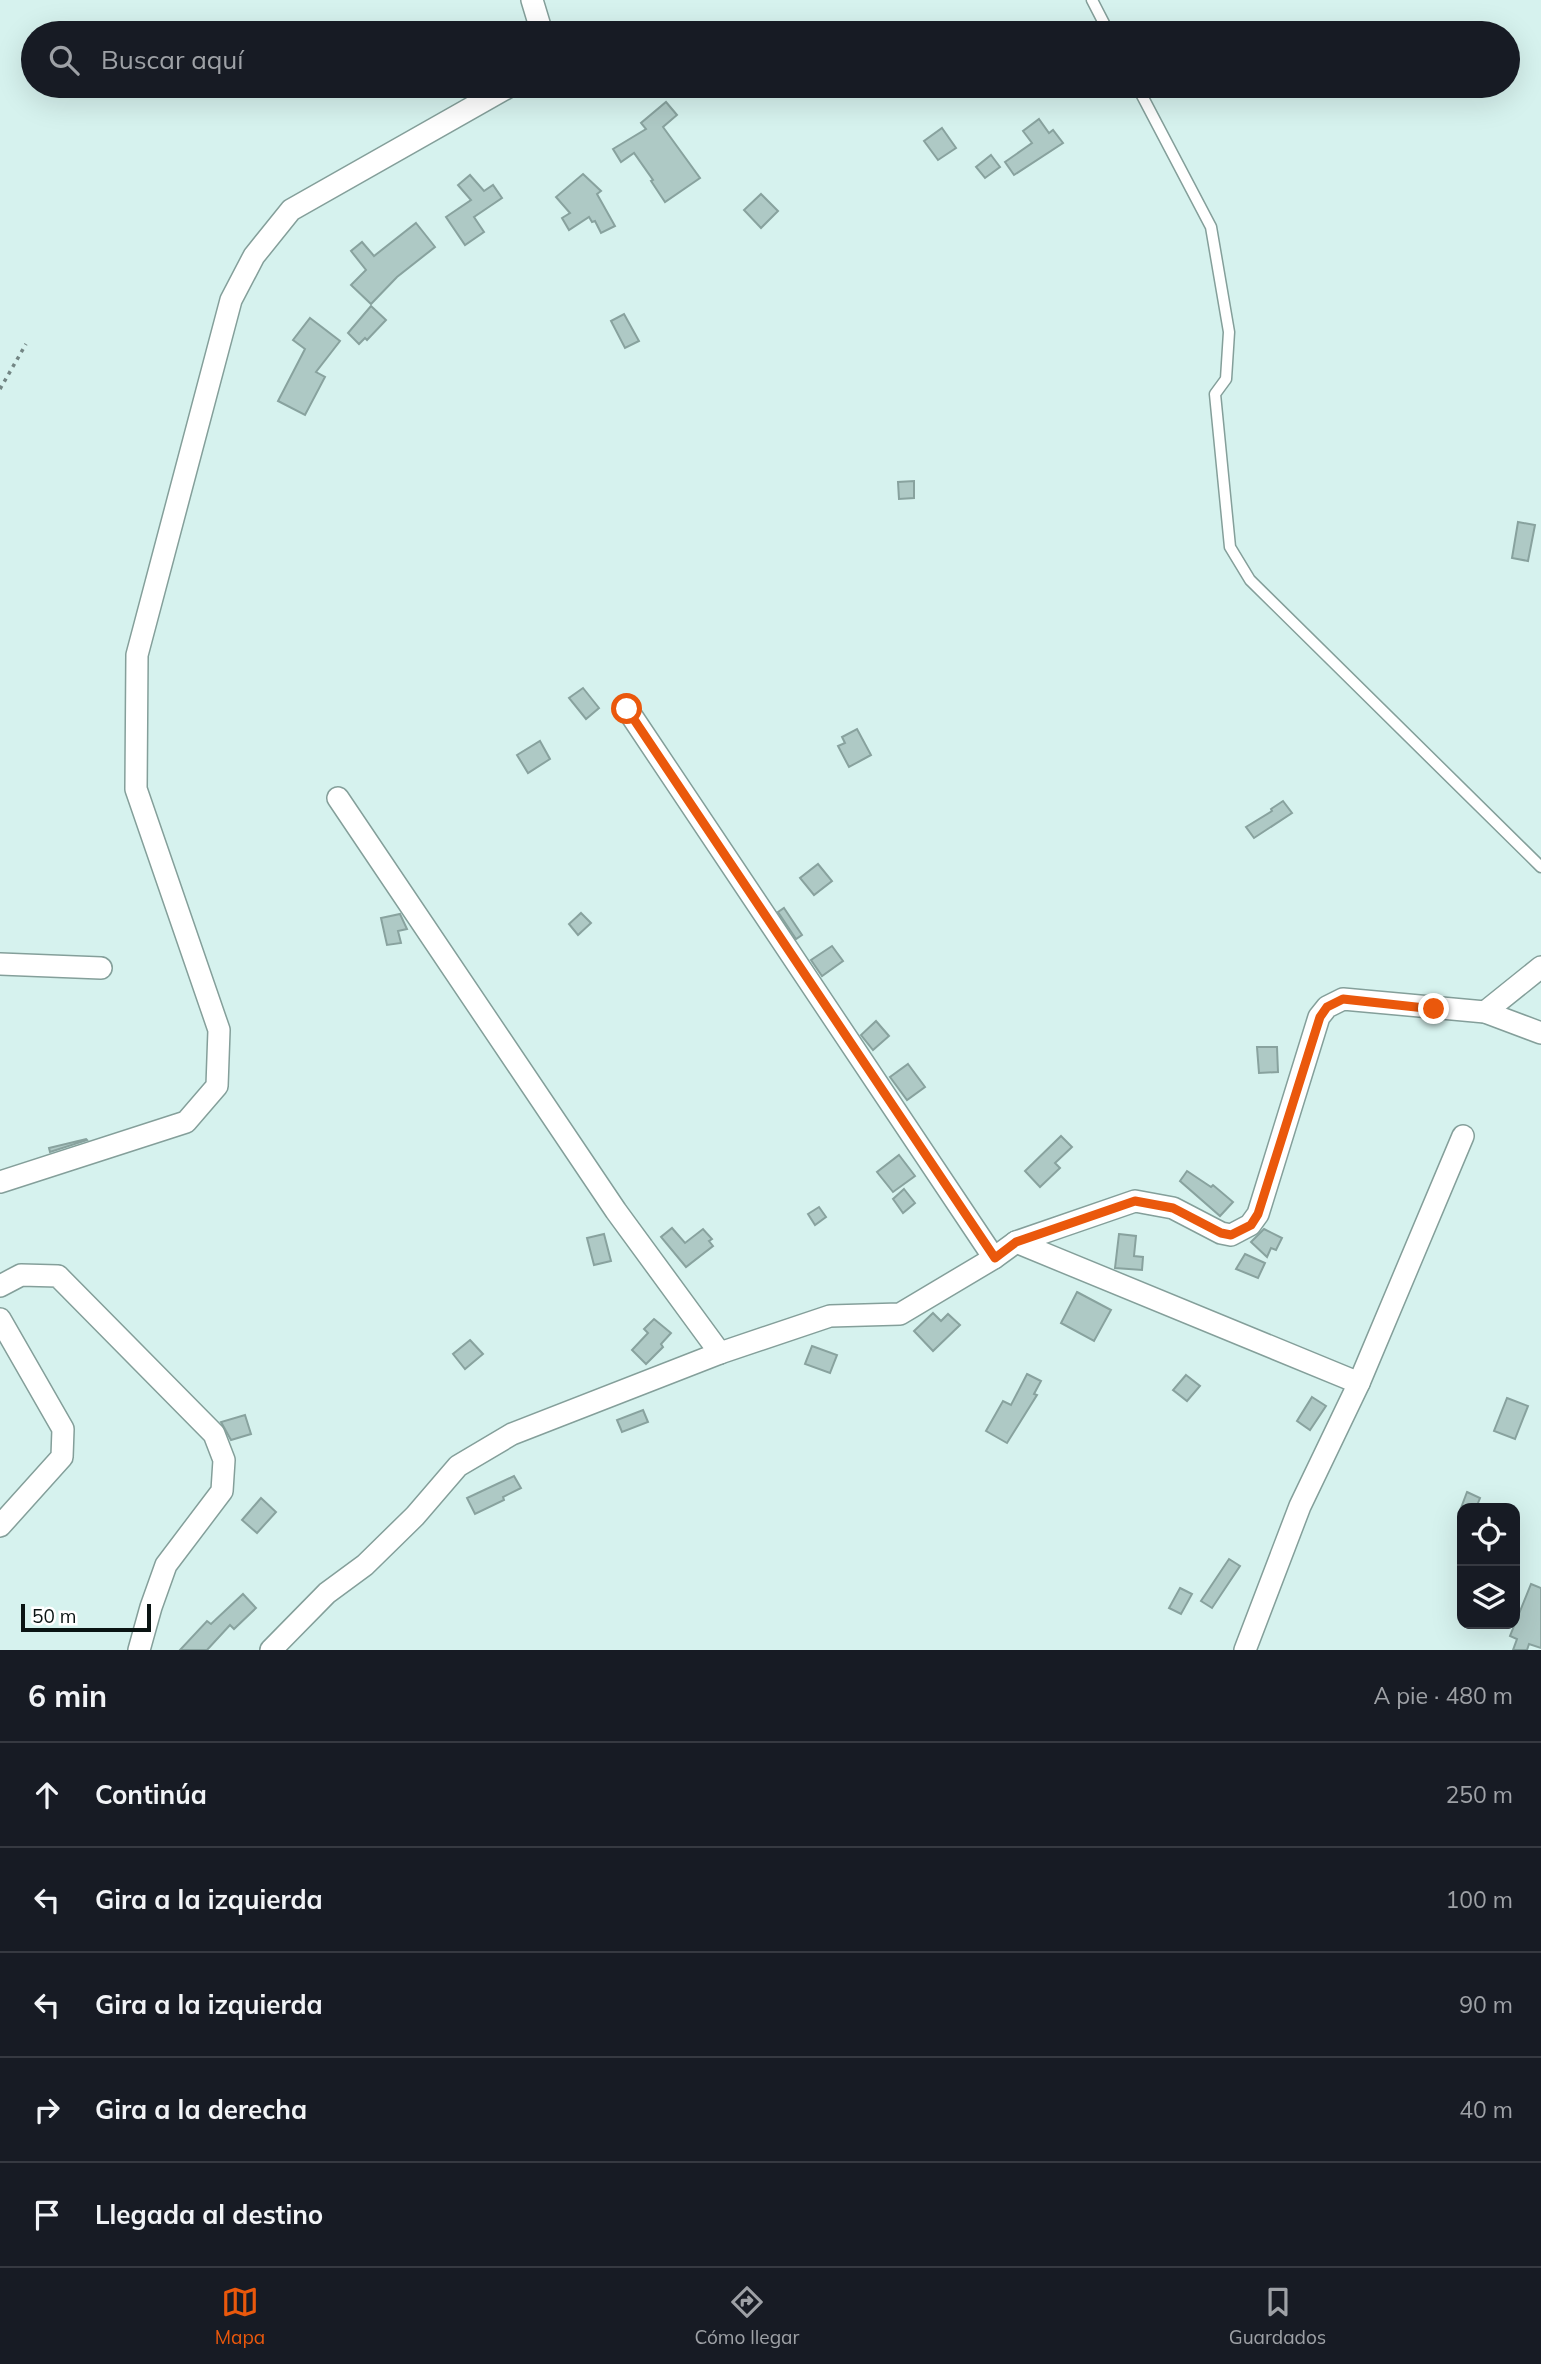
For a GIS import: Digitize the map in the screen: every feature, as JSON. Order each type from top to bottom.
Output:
[{"type":"street","points":[[532,0],[540,21]]},
{"type":"street","points":[[0,1182],[186,1122],[217,1086],[219,1030],[136,789],[137,655],[231,300],[254,256],[291,210],[489,98]]},
{"type":"street","points":[[627,709],[995,1258]]},
{"type":"street","points":[[338,798],[616,1211],[720,1353]]},
{"type":"street","points":[[0,964],[102,968]]},
{"type":"street","points":[[1485,1012],[1541,967]]},
{"type":"street","points":[[271,1650],[327,1593],[365,1565],[415,1516],[458,1466],[512,1434],[720,1353],[830,1316],[900,1314],[995,1258],[1016,1242],[1135,1201],[1173,1208],[1221,1233],[1231,1235],[1251,1225],[1258,1214],[1320,1017],[1327,1007],[1343,999],[1485,1012],[1541,1033]]},
{"type":"street","points":[[1245,1650],[1300,1506],[1359,1382],[1463,1136]]},
{"type":"street","points":[[1016,1242],[1359,1382]]},
{"type":"street","points":[[0,1286],[21,1275],[58,1276],[214,1434],[224,1460],[222,1491],[166,1565],[150,1607],[139,1650]]},
{"type":"street","points":[[0,1319],[63,1429],[62,1457],[0,1526]]},
{"type":"lane","points":[[1092,0],[1103,21]]},
{"type":"lane","points":[[1143,98],[1211,228],[1229,332],[1226,379],[1215,394],[1230,547],[1250,580],[1541,867]]},
{"type":"path","points":[[0,389],[26,344]]},
{"type":"building","points":[[666,102],[677,115],[663,127],[700,178],[665,202],[634,153],[621,162],[613,149],[646,129],[641,123]]},
{"type":"building","points":[[1039,119],[1049,133],[1053,130],[1063,143],[1014,175],[1005,162],[1032,143],[1023,131]]},
{"type":"building","points":[[942,128],[956,148],[938,160],[924,141]]},
{"type":"building","points":[[991,155],[1000,167],[985,178],[976,167]]},
{"type":"building","points":[[583,174],[601,191],[597,194],[615,226],[601,233],[595,221],[592,222],[589,217],[569,230],[562,218],[570,213],[556,197]]},
{"type":"building","points":[[470,175],[484,191],[493,185],[502,198],[474,217],[484,232],[465,245],[446,217],[471,200],[458,185]]},
{"type":"building","points":[[761,194],[778,211],[761,228],[744,210]]},
{"type":"building","points":[[416,223],[435,247],[397,277],[371,304],[351,285],[366,270],[351,251],[362,242],[374,256]]},
{"type":"building","points":[[371,306],[386,320],[367,340],[365,338],[359,344],[348,333]]},
{"type":"building","points":[[624,314],[639,341],[625,348],[611,321]]},
{"type":"building","points":[[310,318],[340,341],[316,372],[325,377],[305,415],[278,401],[305,349],[293,340]]},
{"type":"building","points":[[914,481],[914,498],[899,499],[898,482]]},
{"type":"building","points":[[1518,522],[1535,525],[1528,561],[1512,558]]},
{"type":"building","points":[[583,688],[599,708],[586,719],[569,698]]},
{"type":"building","points":[[857,729],[871,755],[849,767],[838,746],[845,743],[842,737]]},
{"type":"building","points":[[540,741],[550,759],[528,773],[517,755]]},
{"type":"building","points":[[1283,801],[1292,813],[1254,838],[1246,827]]},
{"type":"building","points":[[818,864],[832,881],[814,895],[800,878]]},
{"type":"building","points":[[784,908],[802,935],[796,939],[778,912]]},
{"type":"building","points":[[581,913],[591,923],[578,935],[569,924]]},
{"type":"building","points":[[400,914],[407,929],[398,931],[401,943],[387,945],[381,918]]},
{"type":"building","points":[[832,946],[843,961],[822,976],[811,960]]},
{"type":"building","points":[[876,1021],[889,1036],[873,1050],[861,1035]]},
{"type":"building","points":[[1257,1047],[1277,1047],[1278,1072],[1259,1073]]},
{"type":"building","points":[[908,1064],[925,1087],[907,1100],[890,1077]]},
{"type":"building","points":[[1061,1136],[1072,1147],[1055,1163],[1060,1168],[1040,1187],[1025,1171]]},
{"type":"building","points":[[87,1140],[50,1152],[49,1148]]},
{"type":"building","points":[[899,1155],[915,1176],[893,1192],[877,1172]]},
{"type":"building","points":[[1187,1171],[1211,1187],[1213,1185],[1233,1202],[1220,1216],[1180,1181]]},
{"type":"building","points":[[904,1189],[915,1203],[903,1213],[893,1199]]},
{"type":"building","points":[[819,1207],[826,1217],[815,1225],[808,1214]]},
{"type":"building","points":[[672,1228],[685,1243],[703,1229],[712,1239],[709,1241],[713,1246],[686,1267],[661,1237]]},
{"type":"building","points":[[1264,1229],[1282,1238],[1276,1250],[1271,1248],[1267,1257],[1251,1242]]},
{"type":"building","points":[[604,1234],[611,1261],[594,1265],[587,1238]]},
{"type":"building","points":[[1119,1234],[1136,1236],[1134,1256],[1143,1257],[1142,1270],[1115,1268]]},
{"type":"building","points":[[1245,1254],[1265,1263],[1258,1278],[1236,1269]]},
{"type":"building","points":[[1077,1292],[1111,1310],[1094,1341],[1061,1323]]},
{"type":"building","points":[[933,1313],[941,1321],[948,1314],[960,1325],[933,1351],[914,1331]]},
{"type":"building","points":[[654,1319],[671,1333],[661,1344],[663,1347],[646,1364],[632,1350],[648,1333],[644,1329]]},
{"type":"building","points":[[470,1340],[483,1354],[465,1369],[453,1354]]},
{"type":"building","points":[[812,1346],[837,1355],[830,1373],[805,1364]]},
{"type":"building","points":[[1027,1374],[1041,1381],[1034,1394],[1037,1395],[1007,1443],[986,1431],[1003,1401],[1011,1405]]},
{"type":"building","points":[[1186,1375],[1200,1386],[1187,1401],[1173,1390]]},
{"type":"building","points":[[1312,1397],[1326,1406],[1310,1430],[1297,1421]]},
{"type":"building","points":[[1507,1398],[1528,1406],[1515,1439],[1494,1431]]},
{"type":"building","points":[[643,1410],[648,1422],[622,1432],[617,1420]]},
{"type":"building","points":[[245,1415],[251,1434],[231,1440],[221,1422]]},
{"type":"building","points":[[514,1476],[521,1488],[475,1514],[467,1498]]},
{"type":"building","points":[[1467,1492],[1480,1498],[1478,1503],[1463,1503]]},
{"type":"building","points":[[261,1498],[276,1512],[257,1533],[242,1520]]},
{"type":"building","points":[[1229,1559],[1240,1566],[1212,1608],[1201,1601]]},
{"type":"building","points":[[1531,1584],[1541,1588],[1541,1648],[1529,1644],[1527,1650],[1513,1650],[1517,1639],[1510,1636],[1513,1629],[1520,1629],[1520,1611]]},
{"type":"building","points":[[1180,1588],[1192,1594],[1181,1614],[1169,1608]]},
{"type":"building","points":[[243,1594],[256,1608],[234,1629],[230,1625],[207,1650],[180,1650],[207,1621],[211,1624]]},
{"type":"route","points":[[627,709],[995,1258],[1016,1242],[1135,1201],[1173,1208],[1221,1233],[1231,1235],[1241,1231],[1251,1225],[1258,1214],[1320,1017],[1327,1007],[1343,999],[1434,1009]]}]
